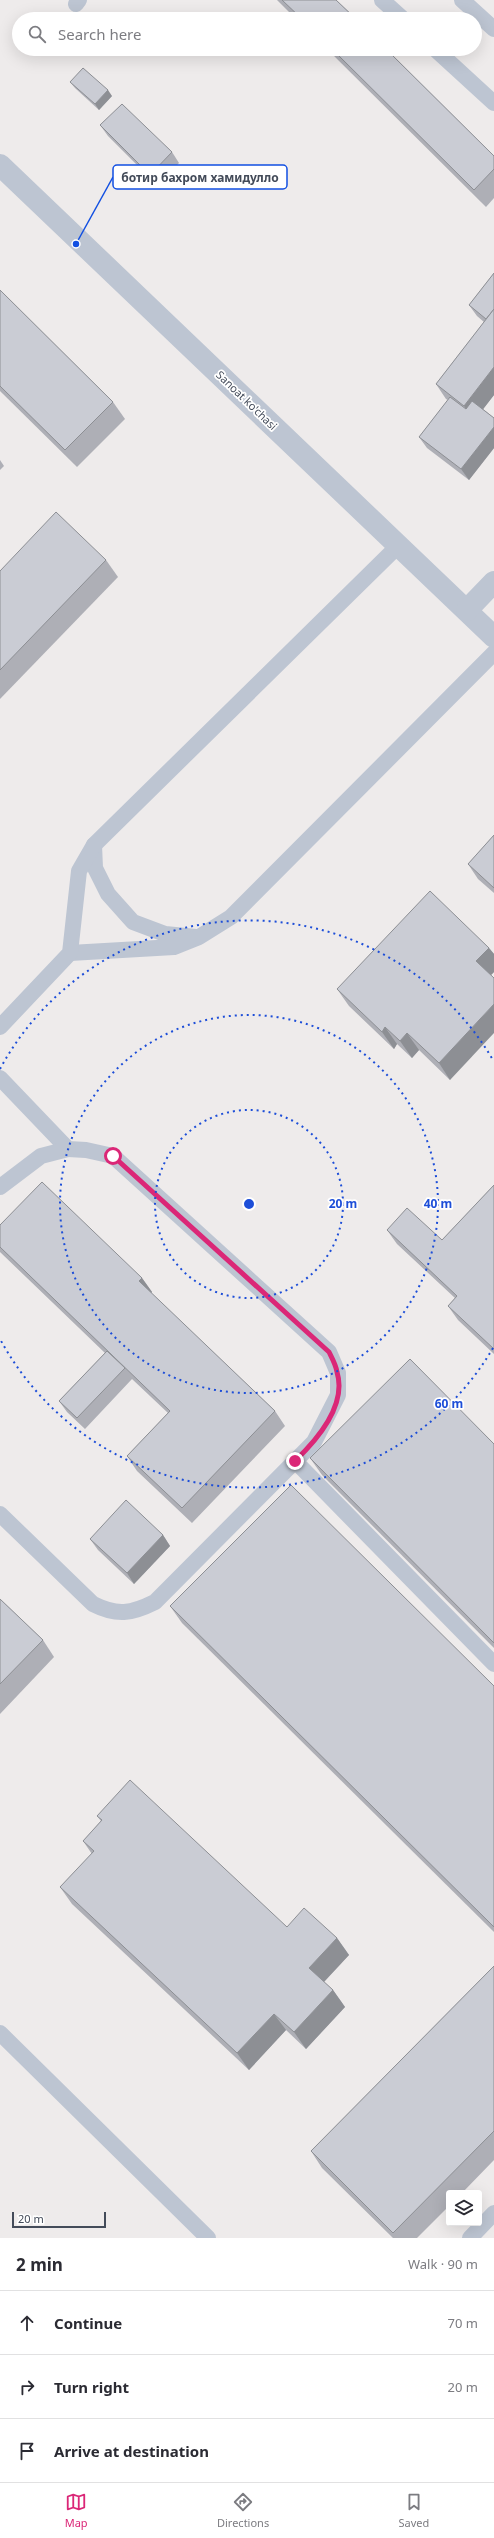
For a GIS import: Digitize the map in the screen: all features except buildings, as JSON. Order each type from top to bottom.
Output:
[{"type":"street","name":"Sanoat ko'chasi","points":[[0,165],[494,637]]},
{"type":"street","points":[[467,610],[494,582]]},
{"type":"lane","points":[[382,0],[395,12]]},
{"type":"lane","points":[[462,0],[475,12]]},
{"type":"lane","points":[[482,18],[494,29]]},
{"type":"lane","points":[[443,56],[494,102]]},
{"type":"lane","points":[[0,1027],[70,953],[79,871],[94,845],[399,545]]},
{"type":"lane","points":[[70,953],[174,947],[199,937],[230,916],[494,653]]},
{"type":"lane","points":[[94,845],[95,868],[108,894],[133,922],[165,934],[199,937]]},
{"type":"lane","points":[[0,1078],[68,1149]]},
{"type":"lane","points":[[0,1186],[41,1156],[68,1149],[86,1150],[113,1156],[329,1352],[338,1373],[338,1395],[314,1442],[155,1602],[135,1612],[108,1611],[93,1604],[0,1514]]},
{"type":"lane","points":[[295,1461],[494,1664]]},
{"type":"lane","points":[[0,2033],[208,2238]]},
{"type":"lane","points":[[470,2238],[494,2213]]},
{"type":"place","name":"ботир бахром хамидулло","points":[[76,244]]},
{"type":"route","points":[[113,1156],[329,1352],[338,1373],[338,1395],[332,1410],[314,1442],[295,1461]]}]
